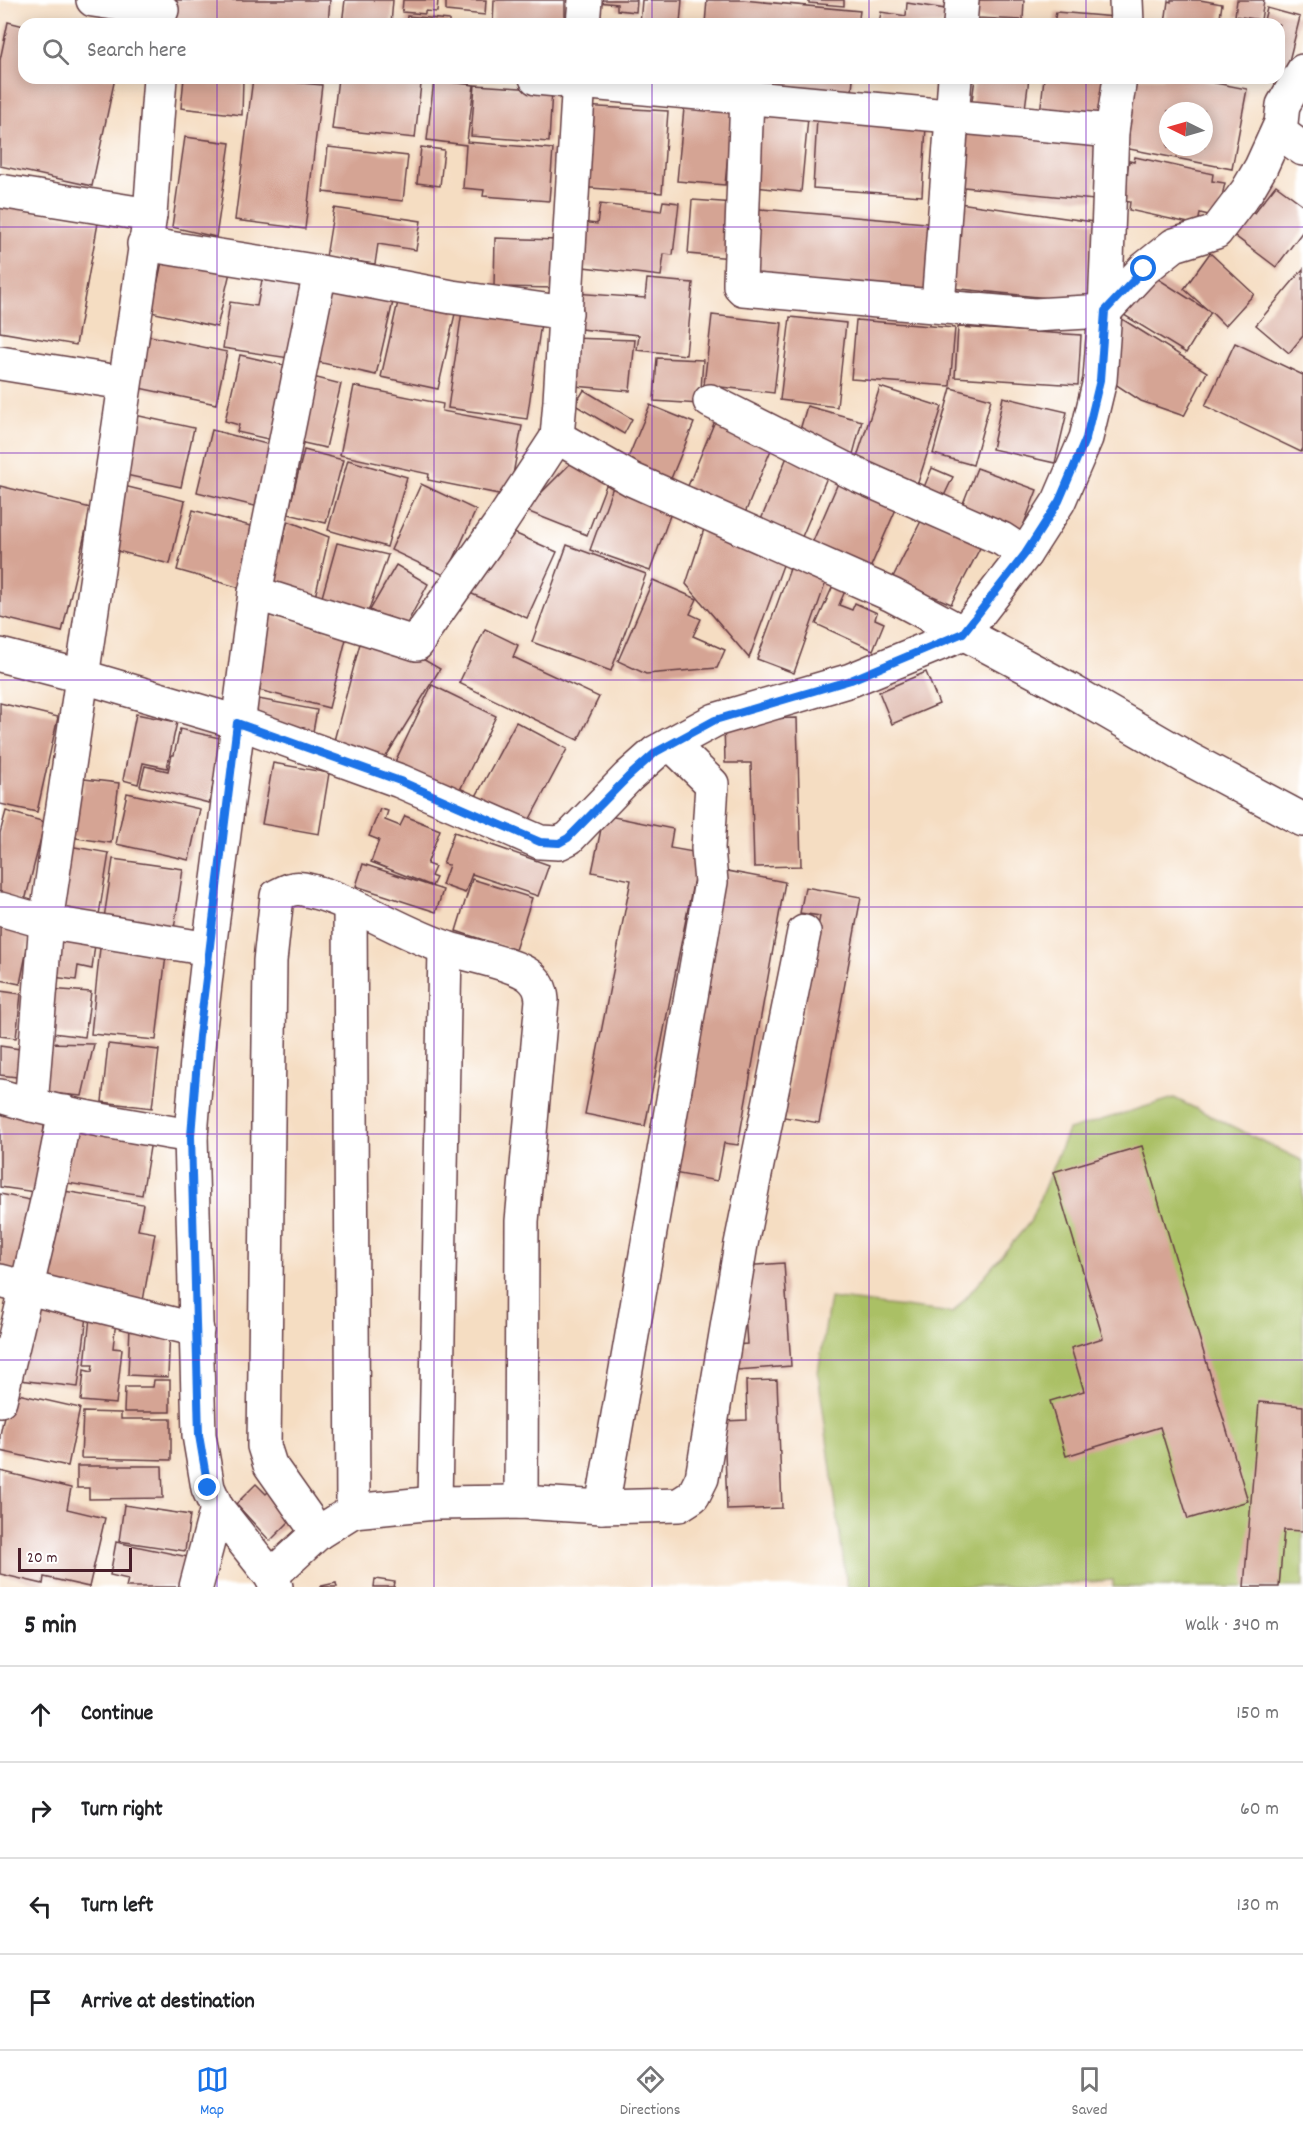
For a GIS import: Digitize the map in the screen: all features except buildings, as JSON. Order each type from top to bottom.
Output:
[{"type":"street","points":[[93,0],[162,11]]},
{"type":"street","points":[[584,18],[585,0]]},
{"type":"street","points":[[960,18],[962,0]]},
{"type":"street","points":[[1126,0],[1127,18]]},
{"type":"street","points":[[747,98],[740,286],[750,291],[938,305],[1034,315],[1105,311],[1144,269],[1174,246],[1216,232],[1290,140],[1283,105],[1303,71]]},
{"type":"street","points":[[31,1105],[46,922],[147,229],[159,84]]},
{"type":"street","points":[[255,593],[417,644],[502,521],[557,436],[566,314],[578,84]]},
{"type":"street","points":[[622,84],[747,98],[1112,131]]},
{"type":"street","points":[[938,305],[954,84]]},
{"type":"street","points":[[0,655],[81,675],[237,723],[400,781],[540,842],[559,843],[568,838],[656,752],[715,720],[851,680],[963,633],[1025,554],[1059,501],[1086,438],[1100,380],[1112,131],[1119,84]]},
{"type":"street","points":[[0,191],[320,272],[452,297],[566,314]]},
{"type":"street","points":[[320,272],[255,593],[209,949],[191,1136],[199,1435],[208,1488],[218,1508],[273,1582],[318,1533],[353,1511],[435,1503],[520,1502],[602,1507],[679,1505],[693,1496],[702,1478],[741,1244],[804,932]]},
{"type":"street","points":[[0,363],[124,383]]},
{"type":"street","points":[[710,401],[857,475],[1002,539],[1025,554]]},
{"type":"street","points":[[557,436],[633,480],[892,595],[1068,689],[1189,759],[1303,820]]},
{"type":"street","points":[[602,1507],[711,882],[708,848],[711,784],[671,744]]},
{"type":"street","points":[[318,1533],[270,1465],[264,1446],[270,961],[277,896],[289,890],[301,888],[350,904],[445,948],[515,969],[529,975],[540,987],[542,1000],[522,1221],[520,1502]]},
{"type":"street","points":[[350,904],[353,1511]]},
{"type":"street","points":[[0,909],[46,922],[209,949]]},
{"type":"street","points":[[435,1503],[445,948]]},
{"type":"street","points":[[0,1096],[31,1105],[191,1136]]},
{"type":"street","points":[[0,1400],[13,1284],[49,1193],[65,1112]]},
{"type":"street","points":[[13,1284],[197,1330]]},
{"type":"street","points":[[196,1587],[218,1508]]},
{"type":"green space","points":[[1174,1098],[1303,1161],[1303,1587],[1113,1587],[1113,1580],[1031,1587],[847,1587],[818,1373],[830,1298],[953,1313],[1030,1222],[1068,1130]]},
{"type":"route","points":[[208,1488],[199,1435],[191,1136],[199,1036],[237,723],[400,781],[540,842],[559,843],[568,838],[656,752],[715,720],[851,680],[963,633],[1025,554],[1059,501],[1086,438],[1100,380],[1105,311],[1144,269]]}]
